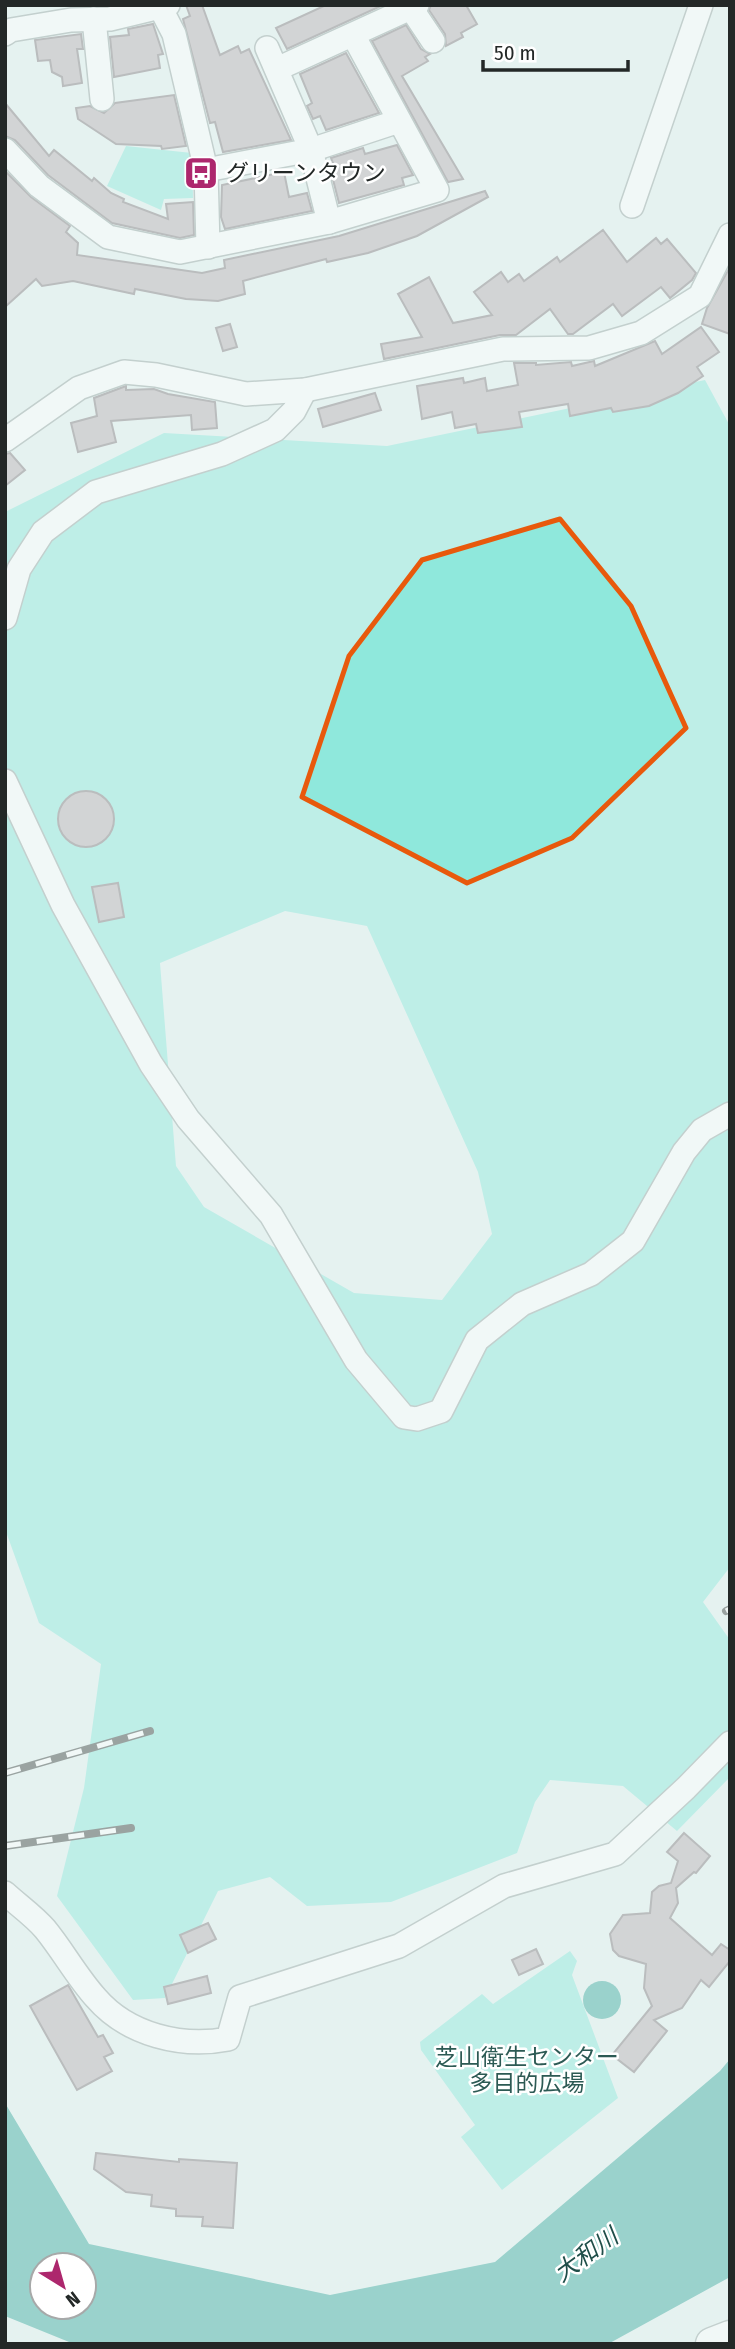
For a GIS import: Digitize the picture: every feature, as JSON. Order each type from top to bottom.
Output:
[{"type":"main road","points":[[712,2344],[730,2337]]},
{"type":"street","points":[[632,206],[701,5]]},
{"type":"street","points":[[5,34],[59,22],[94,19],[163,6],[174,34],[206,170],[208,247]]},
{"type":"street","points":[[277,69],[412,6],[433,41]]},
{"type":"street","points":[[94,19],[102,99]]},
{"type":"street","points":[[5,150],[39,186],[108,237],[180,252],[329,222],[437,190],[353,35]]},
{"type":"street","points":[[267,48],[311,150],[329,222]]},
{"type":"street","points":[[206,170],[311,150],[399,121]]},
{"type":"street","points":[[5,440],[79,388],[124,372],[156,375],[246,394],[305,390],[503,349],[589,348],[641,333],[699,296],[728,241]]},
{"type":"street","points":[[5,618],[19,569],[43,532],[96,492],[222,454],[275,430],[294,411],[305,390]]},
{"type":"street","points":[[5,781],[63,905],[151,1064],[188,1119],[271,1215],[356,1360],[404,1417],[417,1419],[441,1411],[477,1340],[522,1304],[591,1274],[633,1241],[684,1152],[702,1130],[730,1114]]},
{"type":"street","points":[[5,1893],[44,1927],[97,2000],[119,2017],[154,2036],[208,2043],[228,2039],[240,1997],[398,1946],[504,1886],[615,1854],[730,1743]]},
{"type":"highlighted area","points":[[560,519],[631,606],[686,728],[572,838],[467,883],[302,797],[349,656],[422,560]]},
{"type":"green space","points":[[126,146],[192,153],[193,198],[164,199],[161,210],[107,186]]},
{"type":"green space","points":[[705,380],[730,426],[730,1567],[703,1602],[730,1640],[730,1777],[677,1831],[623,1786],[550,1780],[535,1802],[517,1853],[391,1902],[307,1906],[270,1877],[218,1891],[165,1998],[133,2000],[57,1896],[84,1788],[101,1664],[39,1623],[5,1529],[5,512],[164,433],[387,446]],"holes":[[[285,911],[367,926],[478,1172],[492,1234],[442,1300],[354,1293],[204,1207],[176,1166],[160,963]]]},
{"type":"green space","name":"芝山衛生センター 多目的広場","points":[[570,1951],[577,1961],[572,1975],[618,2098],[502,2190],[461,2137],[475,2125],[421,2050],[420,2042],[482,1994],[493,2004]]},
{"type":"water","points":[[602,1981],[615,1987],[621,2000],[615,2013],[602,2019],[589,2013],[583,2000],[589,1987]]},
{"type":"water","name":"大和川","points":[[730,2059],[730,2277],[608,2344],[74,2344],[5,2316],[5,2103],[89,2244],[330,2295],[495,2262],[720,2071]]},
{"type":"building","points":[[186,5],[202,5],[220,55],[238,46],[241,53],[249,49],[291,140],[223,152],[215,122],[210,123],[183,19],[190,16]]},
{"type":"building","points":[[326,5],[383,5],[287,49],[276,28]]},
{"type":"building","points":[[431,5],[466,5],[477,24],[461,33],[463,37],[446,46],[445,34],[429,10]]},
{"type":"building","points":[[153,24],[163,54],[158,55],[160,68],[114,77],[110,37],[129,35],[128,29]]},
{"type":"building","points":[[406,25],[421,49],[430,54],[425,57],[428,61],[402,76],[463,179],[448,182],[372,41]]},
{"type":"building","points":[[81,34],[83,49],[77,49],[82,83],[63,86],[62,77],[52,72],[50,60],[38,61],[35,40]]},
{"type":"building","points":[[346,53],[379,113],[326,130],[320,116],[313,119],[307,106],[312,103],[300,74]]},
{"type":"building","points":[[174,95],[186,146],[162,149],[161,146],[116,144],[78,119],[76,108],[90,106],[104,113],[115,103]]},
{"type":"building","points":[[5,103],[49,156],[54,150],[92,181],[94,178],[111,193],[124,199],[123,202],[168,219],[166,204],[193,202],[194,235],[180,238],[112,223],[48,175],[15,140],[5,136]]},
{"type":"building","points":[[397,145],[413,175],[402,178],[404,185],[339,203],[329,164],[333,163],[331,158],[363,148],[365,154]]},
{"type":"building","points":[[5,171],[31,197],[70,226],[66,232],[78,243],[77,255],[202,273],[225,268],[224,260],[339,236],[485,191],[488,197],[417,236],[368,253],[327,262],[326,259],[243,281],[245,294],[218,301],[186,299],[135,289],[134,294],[73,281],[42,286],[36,279],[5,307]]},
{"type":"building","points":[[284,172],[289,197],[307,193],[312,211],[225,229],[221,217],[222,185]]},
{"type":"building","points":[[603,230],[627,262],[656,238],[661,244],[667,239],[696,273],[692,280],[670,298],[661,287],[622,316],[613,304],[573,334],[568,334],[550,309],[516,335],[500,335],[384,359],[381,344],[422,337],[398,294],[429,277],[453,323],[492,315],[474,292],[501,272],[508,282],[519,274],[524,281],[557,257],[560,262]]},
{"type":"building","points":[[730,267],[730,334],[702,324],[707,308]]},
{"type":"building","points":[[230,324],[237,347],[223,351],[216,328]]},
{"type":"building","points":[[701,327],[719,352],[697,367],[703,376],[678,393],[649,406],[613,412],[611,408],[570,416],[568,404],[519,412],[522,427],[478,433],[476,424],[455,428],[452,412],[422,419],[417,386],[463,378],[464,383],[485,378],[487,391],[518,385],[514,363],[536,365],[571,362],[572,366],[594,361],[595,366],[655,341],[662,354]]},
{"type":"building","points":[[126,386],[126,390],[154,389],[215,402],[217,428],[192,430],[191,415],[111,421],[116,442],[78,452],[71,423],[97,416],[94,398]]},
{"type":"building","points":[[375,393],[381,410],[323,427],[318,409]]},
{"type":"building","points":[[10,453],[25,470],[5,486],[5,454]]},
{"type":"building","points":[[80,791],[92,791],[102,795],[110,803],[114,819],[110,835],[102,843],[92,847],[80,847],[70,843],[62,835],[58,825],[58,813],[62,803],[70,795]]},
{"type":"building","points":[[118,883],[124,917],[99,922],[92,887]]},
{"type":"building","points":[[684,1833],[710,1856],[696,1873],[676,1888],[678,1903],[670,1918],[712,1955],[721,1944],[730,1950],[730,1961],[709,1987],[701,1980],[682,2008],[654,2020],[667,2031],[634,2072],[612,2055],[652,2006],[644,1988],[646,1964],[619,1956],[613,1950],[610,1934],[623,1915],[650,1913],[652,1892],[659,1886],[671,1883],[678,1861],[667,1852]]},
{"type":"building","points":[[208,1923],[216,1939],[188,1953],[180,1935]]},
{"type":"building","points":[[536,1949],[543,1964],[519,1975],[512,1960]]},
{"type":"building","points":[[207,1976],[211,1993],[168,2004],[164,1987]]},
{"type":"building","points":[[68,1985],[98,2037],[103,2035],[113,2053],[104,2057],[112,2071],[77,2090],[30,2006]]},
{"type":"building","points":[[96,2153],[179,2162],[179,2159],[237,2163],[233,2228],[202,2226],[203,2217],[176,2216],[176,2209],[151,2206],[152,2195],[126,2192],[94,2169]]},
{"type":"railway","points":[[726,1611],[730,1609]]},
{"type":"railway","points":[[5,1773],[150,1731]]},
{"type":"railway","points":[[5,1846],[131,1828]]},
{"type":"place","name":"グリーンタウン","points":[[201,173]]}]
